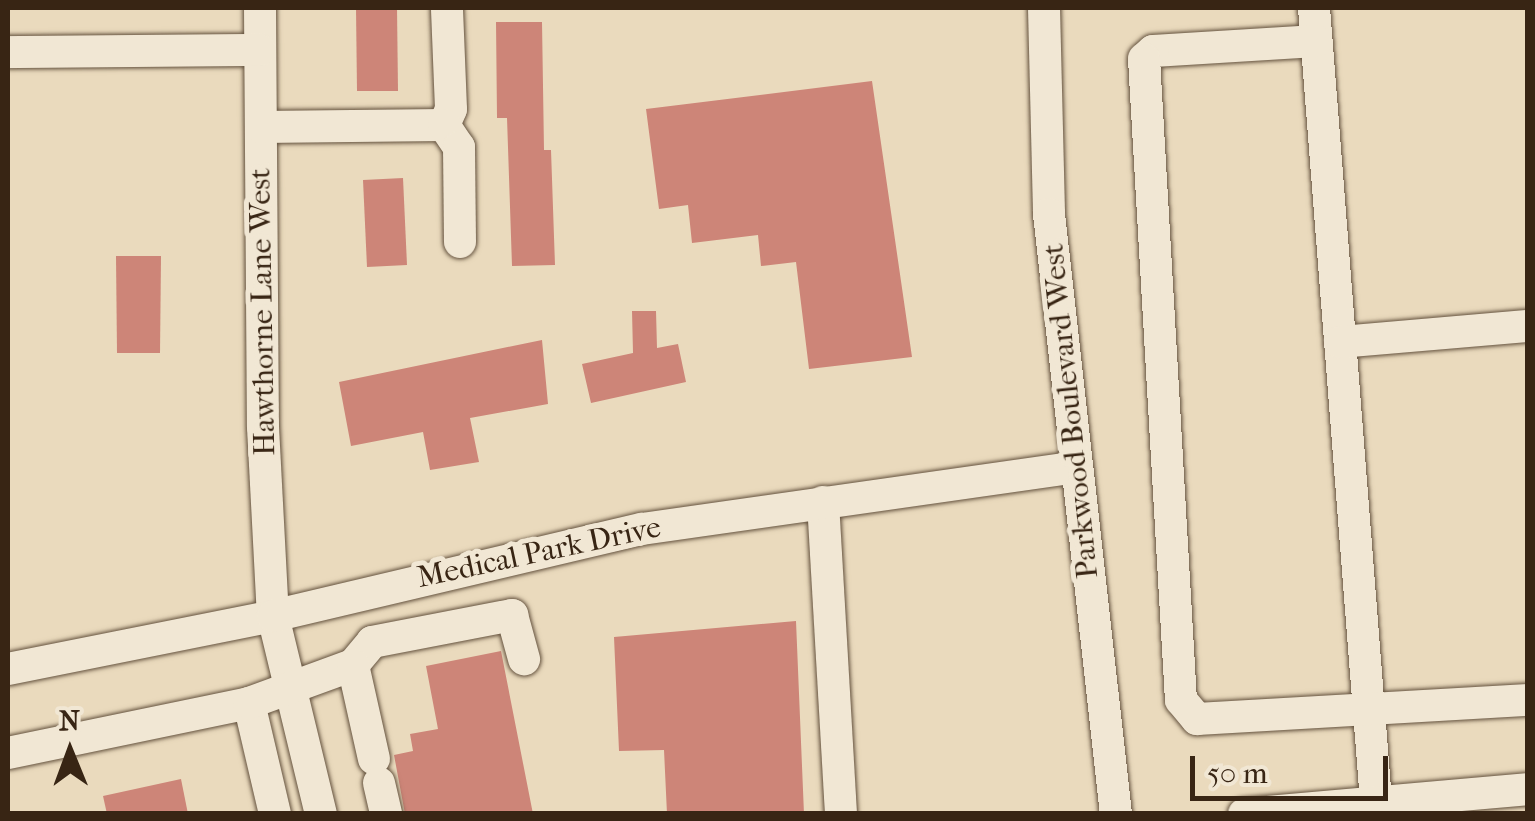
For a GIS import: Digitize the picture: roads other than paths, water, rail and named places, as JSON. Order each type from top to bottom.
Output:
[{"type":"street","name":"Hawthorne Lane West","points":[[260,8],[263,427],[274,616],[321,814]]},
{"type":"street","points":[[444,125],[451,109],[447,8]]},
{"type":"street","name":"Parkwood Boulevard West","points":[[1044,8],[1049,214],[1116,814]]},
{"type":"street","points":[[1314,8],[1377,808]]},
{"type":"street","points":[[1316,41],[1153,51],[1144,59],[1181,700],[1197,719],[1528,700]]},
{"type":"street","points":[[8,52],[260,50]]},
{"type":"street","points":[[261,128],[444,125]]},
{"type":"street","points":[[444,125],[459,147],[460,242]]},
{"type":"street","points":[[1340,342],[1528,326]]},
{"type":"street","name":"Medical Park Drive","points":[[8,669],[274,616],[642,529],[1076,467]]},
{"type":"street","points":[[823,502],[841,814]]},
{"type":"street","points":[[8,752],[248,703],[353,665],[372,642],[512,615],[524,659]]},
{"type":"street","points":[[353,665],[380,785]]},
{"type":"street","points":[[248,703],[275,814]]},
{"type":"street","points":[[267,781],[311,770]]},
{"type":"street","points":[[1244,814],[1377,808],[1528,790]]}]
